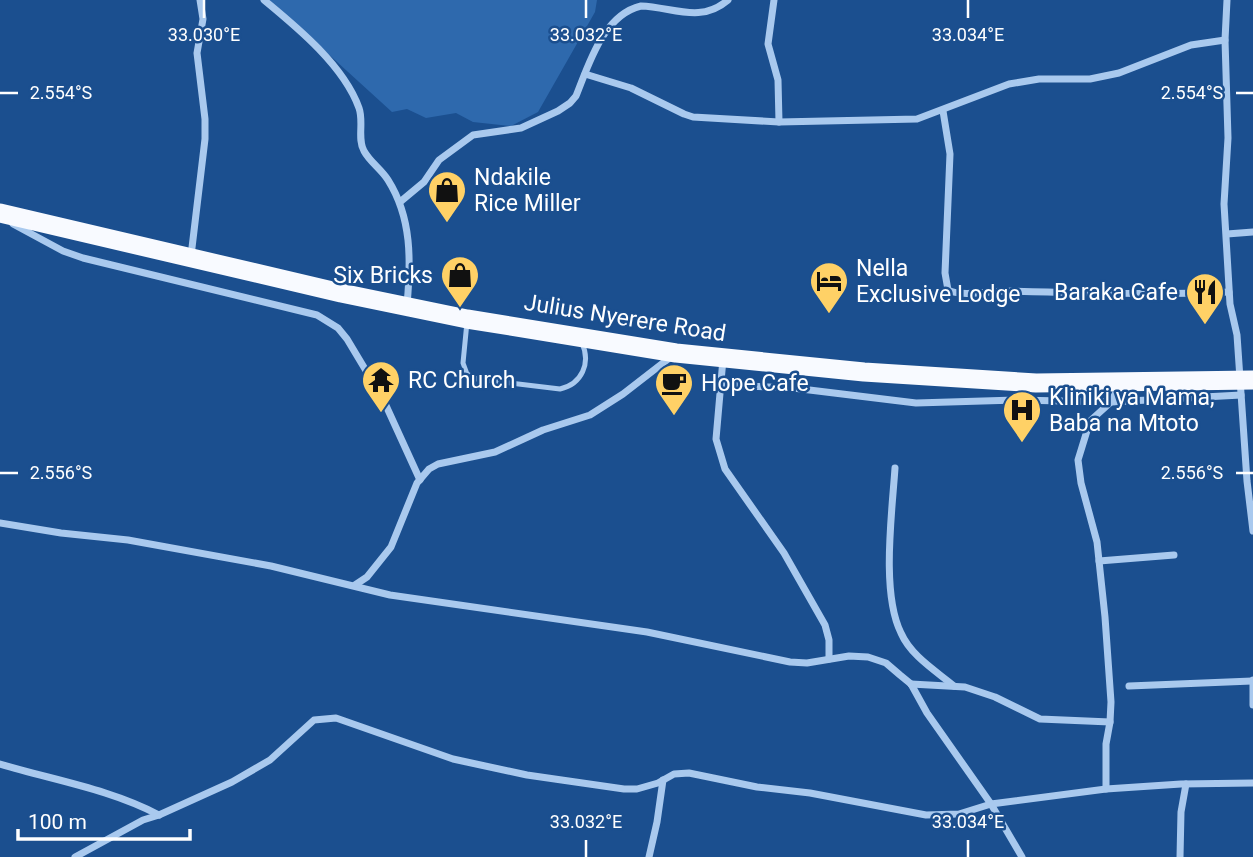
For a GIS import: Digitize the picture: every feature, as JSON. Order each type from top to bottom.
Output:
[{"type":"highway","name":"Julius Nyerere Road","points":[[0,215],[407,307],[676,353],[864,372],[1036,383],[1121,381],[1245,385]]},
{"type":"street","points":[[191,258],[205,139],[197,53],[203,19],[200,0]]},
{"type":"street","points":[[264,0],[306,35],[347,85],[361,115],[364,152],[386,177],[400,202],[410,256],[407,307]]},
{"type":"street","points":[[400,202],[424,182],[439,160],[473,135],[521,128],[564,107],[576,96],[601,38],[618,16],[631,8],[656,6],[703,13],[720,7],[728,0]]},
{"type":"street","points":[[775,0],[768,44],[778,80],[779,122]]},
{"type":"street","points":[[1227,0],[1225,40],[1228,138],[1224,204],[1229,292],[1245,385],[1253,531]]},
{"type":"street","points":[[585,74],[631,89],[698,118],[779,122],[917,119],[1016,82],[1100,77],[1119,73],[1191,45],[1225,40]]},
{"type":"street","points":[[943,111],[950,154],[945,273],[946,284],[953,293],[1229,292]]},
{"type":"street","points":[[0,215],[53,246],[83,258],[317,315],[328,321],[347,339],[383,399],[420,480]]},
{"type":"street","points":[[1227,234],[1253,232]]},
{"type":"street","points":[[355,585],[367,577],[391,547],[420,480],[429,469],[438,464],[495,452],[543,429],[590,415],[623,394],[676,353]]},
{"type":"street","points":[[723,359],[716,439],[725,469],[785,553],[825,625],[829,640],[829,659]]},
{"type":"street","points":[[1106,789],[1105,744],[1111,722],[1111,702],[1099,561],[1078,460],[1090,421],[1111,402],[1121,381]]},
{"type":"street","points":[[720,385],[793,388],[916,402],[1111,402],[1245,385]]},
{"type":"street","points":[[895,468],[890,568],[894,610],[901,634],[919,657],[954,686]]},
{"type":"street","points":[[0,523],[128,540],[271,566],[390,595],[648,632],[790,662],[807,663],[858,656],[880,660],[911,684],[927,713],[991,804],[1022,857]]},
{"type":"street","points":[[1099,561],[1174,555]]},
{"type":"street","points":[[1129,687],[1252,680],[1253,705]]},
{"type":"street","points":[[911,684],[965,687],[995,697],[1040,719],[1111,722]]},
{"type":"street","points":[[75,857],[143,820],[232,782],[270,760],[314,720],[324,718],[336,718],[453,759],[527,775],[637,789],[674,774],[689,773],[757,788],[810,793],[926,815],[959,814],[991,804],[1106,789],[1253,783]]},
{"type":"street","points":[[0,764],[111,794],[159,815]]},
{"type":"street","points":[[649,857],[663,780]]},
{"type":"street","points":[[1180,857],[1181,812],[1186,784]]},
{"type":"lane","points":[[467,319],[463,363],[467,373],[477,379],[560,389],[567,387],[581,377],[586,352],[580,338]]},
{"type":"shaded area","points":[[269,0],[597,0],[595,12],[538,112],[511,126],[473,122],[456,113],[426,118],[407,109],[392,112]]},
{"type":"place","name":"Ndakile Rice Miller","points":[[447,224]]},
{"type":"place","name":"Six Bricks","points":[[460,309]]},
{"type":"place","name":"Nella Exclusive Lodge","points":[[829,315]]},
{"type":"place","name":"Baraka Cafe","points":[[1205,326]]},
{"type":"place","name":"RC Church","points":[[381,414]]},
{"type":"place","name":"Hope Cafe","points":[[674,417]]},
{"type":"place","name":"Kliniki ya Mama, Baba na Mtoto","points":[[1022,444]]}]
